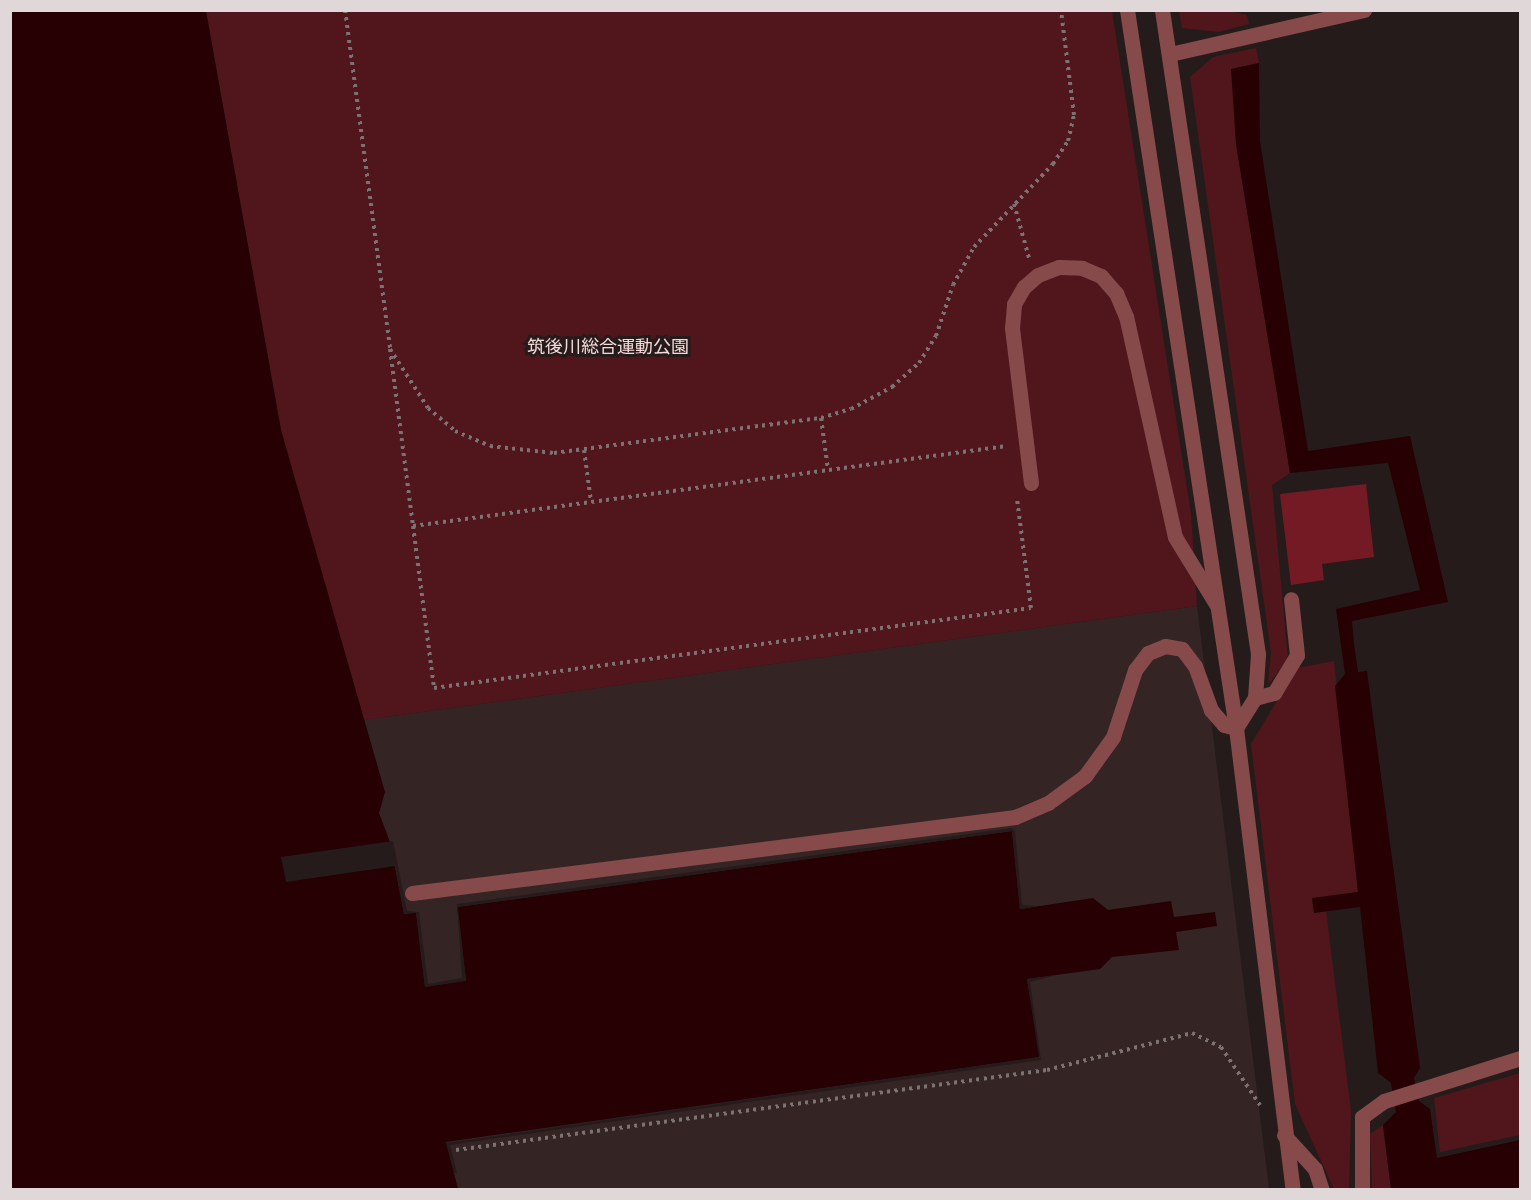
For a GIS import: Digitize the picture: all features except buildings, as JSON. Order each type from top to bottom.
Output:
[{"type":"street","points":[[1127,10],[1236,728],[1284,1135],[1293,1190]]},
{"type":"street","points":[[1162,10],[1257,654],[1255,698],[1236,728]]},
{"type":"street","points":[[1170,54],[1364,10]]},
{"type":"street","points":[[1031,483],[1012,328],[1014,304],[1024,287],[1038,275],[1059,267],[1082,268],[1101,276],[1116,293],[1126,316],[1175,537],[1218,606]]},
{"type":"street","points":[[1255,698],[1274,693],[1297,655],[1291,599]]},
{"type":"street","points":[[412,893],[1015,817],[1048,803],[1085,776],[1113,737],[1136,670],[1149,653],[1165,646],[1182,649],[1195,666],[1211,710],[1224,725],[1236,728]]},
{"type":"street","points":[[1362,1190],[1362,1117],[1384,1101],[1521,1058]]},
{"type":"street","points":[[1284,1135],[1315,1169],[1322,1190]]},
{"type":"path","points":[[345,10],[434,688],[1031,609],[1017,496]]},
{"type":"path","points":[[390,349],[428,408],[455,431],[490,446],[518,452],[584,450],[821,418],[851,409],[892,387],[919,363],[936,336],[953,285],[974,247],[1053,165],[1068,141],[1074,115],[1061,10]]},
{"type":"path","points":[[1014,204],[1030,261]]},
{"type":"path","points":[[821,418],[828,470]]},
{"type":"path","points":[[413,526],[1011,445],[1012,455]]},
{"type":"path","points":[[584,450],[591,502]]},
{"type":"path","points":[[456,1150],[1047,1070],[1192,1033],[1221,1047],[1269,1122],[1284,1135]]},
{"type":"shaded area","points":[[10,11],[206,11],[281,430],[385,792],[379,813],[390,842],[404,914],[416,912],[425,987],[466,980],[457,907],[1012,831],[1020,909],[1093,898],[1108,910],[1171,901],[1174,917],[1215,912],[1217,926],[1176,932],[1179,950],[1112,957],[1100,969],[1027,979],[1040,1057],[446,1142],[458,1189],[11,1189]]},
{"type":"shaded area","points":[[1259,63],[1260,141],[1308,451],[1410,436],[1448,602],[1352,621],[1354,644],[1358,672],[1367,671],[1420,1068],[1414,1078],[1419,1101],[1430,1109],[1437,1158],[1520,1140],[1520,1187],[1508,1190],[1391,1189],[1383,1125],[1396,1112],[1391,1083],[1378,1073],[1360,907],[1314,913],[1312,898],[1358,892],[1335,686],[1345,674],[1336,609],[1420,590],[1388,463],[1290,473],[1236,144],[1231,69]]},
{"type":"shaded area","points":[[1197,606],[1269,1189],[458,1189],[446,1142],[246,919],[363,720]]},
{"type":"green space","name":"筑後川総合運動公園","points":[[206,11],[1112,11],[1191,514],[1197,606],[363,720],[385,792],[379,813],[390,842],[371,844],[262,442],[312,541],[281,430]]},
{"type":"green space","points":[[1179,11],[1230,11],[1247,15],[1249,24],[1219,32],[1182,28]]},
{"type":"green space","points":[[1256,48],[1259,63],[1232,69],[1236,144],[1290,473],[1272,485],[1288,659],[1268,685],[1271,652],[1190,77],[1213,57]]},
{"type":"green space","points":[[1334,661],[1358,892],[1312,899],[1314,913],[1326,911],[1351,1111],[1349,1189],[1334,1189],[1295,1104],[1251,744],[1297,668]]},
{"type":"green space","points":[[1520,1073],[1520,1135],[1440,1152],[1434,1098]]},
{"type":"green space","points":[[1383,1125],[1391,1189],[1372,1189],[1370,1134]]},
{"type":"pier","points":[[1012,828],[1015,831],[1022,905],[1040,906],[1020,909],[1012,831],[458,907],[466,981],[425,987],[416,913],[404,914],[395,866],[286,882],[281,857],[393,841],[407,911],[419,912],[428,984],[462,978],[457,904]]},
{"type":"pier","points":[[1057,975],[1030,982],[1041,1060],[450,1145],[457,1173],[454,1173],[446,1143],[1039,1057],[1027,979]]}]
